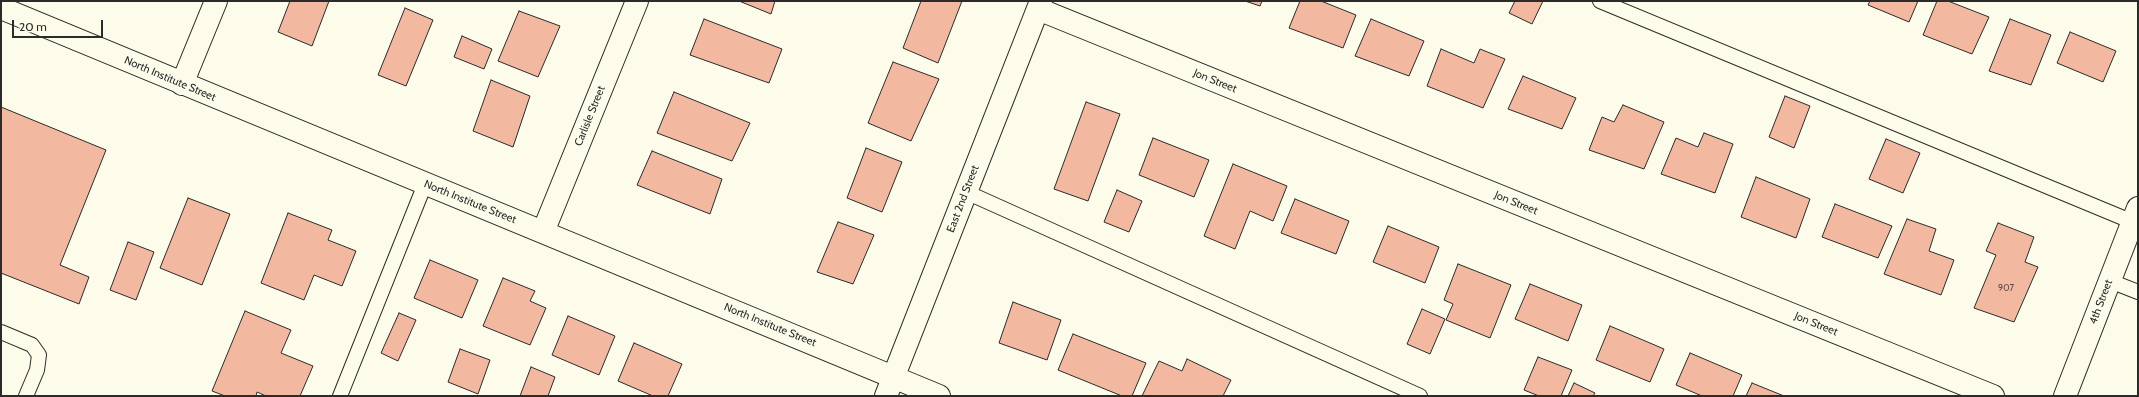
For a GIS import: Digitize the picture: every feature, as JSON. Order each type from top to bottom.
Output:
[{"type":"street","points":[[182,84],[216,1]]},
{"type":"street","name":"Carlisle Street","points":[[543,232],[637,1]]},
{"type":"street","name":"East 2nd Street","points":[[886,396],[1039,5]]},
{"type":"street","name":"Jon Street","points":[[1039,5],[1993,396]]},
{"type":"street","name":"North Institute Street","points":[[1,8],[182,84],[894,376],[939,396]]},
{"type":"street","name":"4th Street","points":[[2065,396],[2135,215]]},
{"type":"lane","points":[[1600,1],[2135,215]]},
{"type":"lane","points":[[340,396],[425,184]]},
{"type":"lane","points":[[966,192],[1420,396]]},
{"type":"lane","points":[[2110,281],[2138,292]]},
{"type":"lane","points":[[1,332],[32,345],[39,355],[38,370],[26,396]]},
{"type":"building","points":[[290,1],[329,1],[312,46],[278,32]]},
{"type":"building","points":[[739,1],[775,1],[771,14]]},
{"type":"building","points":[[921,1],[962,1],[938,63],[903,48]]},
{"type":"building","points":[[1245,1],[1262,1],[1260,6]]},
{"type":"building","points":[[1300,1],[1321,1],[1356,15],[1343,48],[1289,28]]},
{"type":"building","points":[[1515,1],[1543,1],[1532,24],[1509,13]]},
{"type":"building","points":[[1870,1],[1918,1],[1909,22],[1868,5]]},
{"type":"building","points":[[1937,1],[1948,1],[1989,17],[1972,54],[1923,35]]},
{"type":"building","points":[[405,8],[433,20],[406,86],[378,75]]},
{"type":"building","points":[[519,11],[560,26],[538,77],[498,61]]},
{"type":"building","points":[[704,19],[782,49],[769,83],[690,55]]},
{"type":"building","points":[[1371,19],[1424,41],[1409,76],[1355,56]]},
{"type":"building","points":[[2010,19],[2051,35],[2031,85],[1989,71]]},
{"type":"building","points":[[2070,32],[2116,51],[2103,82],[2057,63]]},
{"type":"building","points":[[462,36],[492,49],[484,69],[454,57]]},
{"type":"building","points":[[1441,49],[1474,63],[1480,49],[1505,59],[1483,108],[1427,86]]},
{"type":"building","points":[[893,62],[939,79],[911,141],[868,123]]},
{"type":"building","points":[[1523,76],[1576,98],[1562,129],[1508,109]]},
{"type":"building","points":[[491,80],[530,96],[513,147],[473,131]]},
{"type":"building","points":[[674,92],[750,123],[732,161],[657,133]]},
{"type":"building","points":[[1785,96],[1810,106],[1794,148],[1769,137]]},
{"type":"building","points":[[1086,102],[1120,114],[1088,201],[1054,189]]},
{"type":"building","points":[[1623,105],[1664,122],[1644,169],[1589,150],[1602,117],[1614,122]]},
{"type":"building","points":[[1,107],[106,150],[60,265],[89,277],[79,304],[1,273]]},
{"type":"building","points":[[1704,133],[1733,144],[1715,193],[1661,174],[1676,138],[1698,147]]},
{"type":"building","points":[[1153,138],[1209,160],[1194,197],[1139,175]]},
{"type":"building","points":[[1886,139],[1920,153],[1903,193],[1869,179]]},
{"type":"building","points":[[866,148],[902,162],[882,212],[847,198]]},
{"type":"building","points":[[652,151],[722,179],[710,214],[637,185]]},
{"type":"building","points":[[1233,164],[1287,186],[1273,221],[1250,211],[1235,249],[1204,236]]},
{"type":"building","points":[[1756,177],[1810,199],[1796,238],[1741,217]]},
{"type":"building","points":[[1117,190],[1142,201],[1129,232],[1104,222]]},
{"type":"building","points":[[188,198],[230,214],[202,285],[160,268]]},
{"type":"building","points":[[1295,199],[1349,221],[1336,254],[1281,233]]},
{"type":"building","points":[[1835,204],[1892,226],[1878,258],[1822,237]]},
{"type":"building","points":[[288,213],[332,230],[328,240],[356,251],[342,286],[314,275],[304,300],[261,283]]},
{"type":"building","points":[[1907,219],[1936,229],[1929,251],[1954,260],[1941,295],[1884,274]]},
{"type":"building","points":[[838,222],[874,235],[853,284],[817,272]]},
{"type":"building","points":[[1998,223],[2034,237],[2025,262],[2038,267],[2014,322],[1974,308],[1996,255],[1986,251]]},
{"type":"building","points":[[1388,226],[1439,247],[1425,283],[1373,262]]},
{"type":"building","points":[[128,242],[154,252],[136,300],[110,290]]},
{"type":"building","points":[[430,260],[478,280],[462,318],[414,298]]},
{"type":"building","points":[[1458,264],[1511,285],[1490,338],[1446,320],[1453,304],[1444,300]]},
{"type":"building","points":[[503,278],[535,291],[530,301],[546,308],[530,345],[483,326]]},
{"type":"building","points":[[1530,284],[1582,305],[1568,341],[1515,319]]},
{"type":"building","points":[[1013,302],[1061,320],[1047,360],[999,343]]},
{"type":"building","points":[[1422,309],[1445,319],[1430,354],[1407,344]]},
{"type":"building","points":[[245,311],[291,330],[281,353],[313,366],[300,396],[266,396],[257,392],[256,396],[225,396],[212,391]]},
{"type":"building","points":[[399,313],[416,320],[398,361],[381,353]]},
{"type":"building","points":[[568,316],[615,336],[599,375],[552,355]]},
{"type":"building","points":[[1610,326],[1664,349],[1650,382],[1596,360]]},
{"type":"building","points":[[1073,334],[1146,363],[1132,396],[1122,396],[1058,370]]},
{"type":"building","points":[[634,343],[682,364],[668,396],[653,396],[618,381]]},
{"type":"building","points":[[460,349],[490,360],[478,394],[448,382]]},
{"type":"building","points":[[1690,353],[1742,375],[1733,396],[1702,396],[1676,385]]},
{"type":"building","points":[[1538,357],[1572,370],[1561,396],[1539,396],[1524,390]]},
{"type":"building","points":[[1187,359],[1231,380],[1223,396],[1142,396],[1159,361],[1182,371]]},
{"type":"building","points":[[531,367],[555,377],[548,396],[520,396]]},
{"type":"building","points":[[1574,383],[1595,393],[1593,396],[1568,396]]},
{"type":"building","points":[[1752,383],[1784,396],[1746,396]]}]
